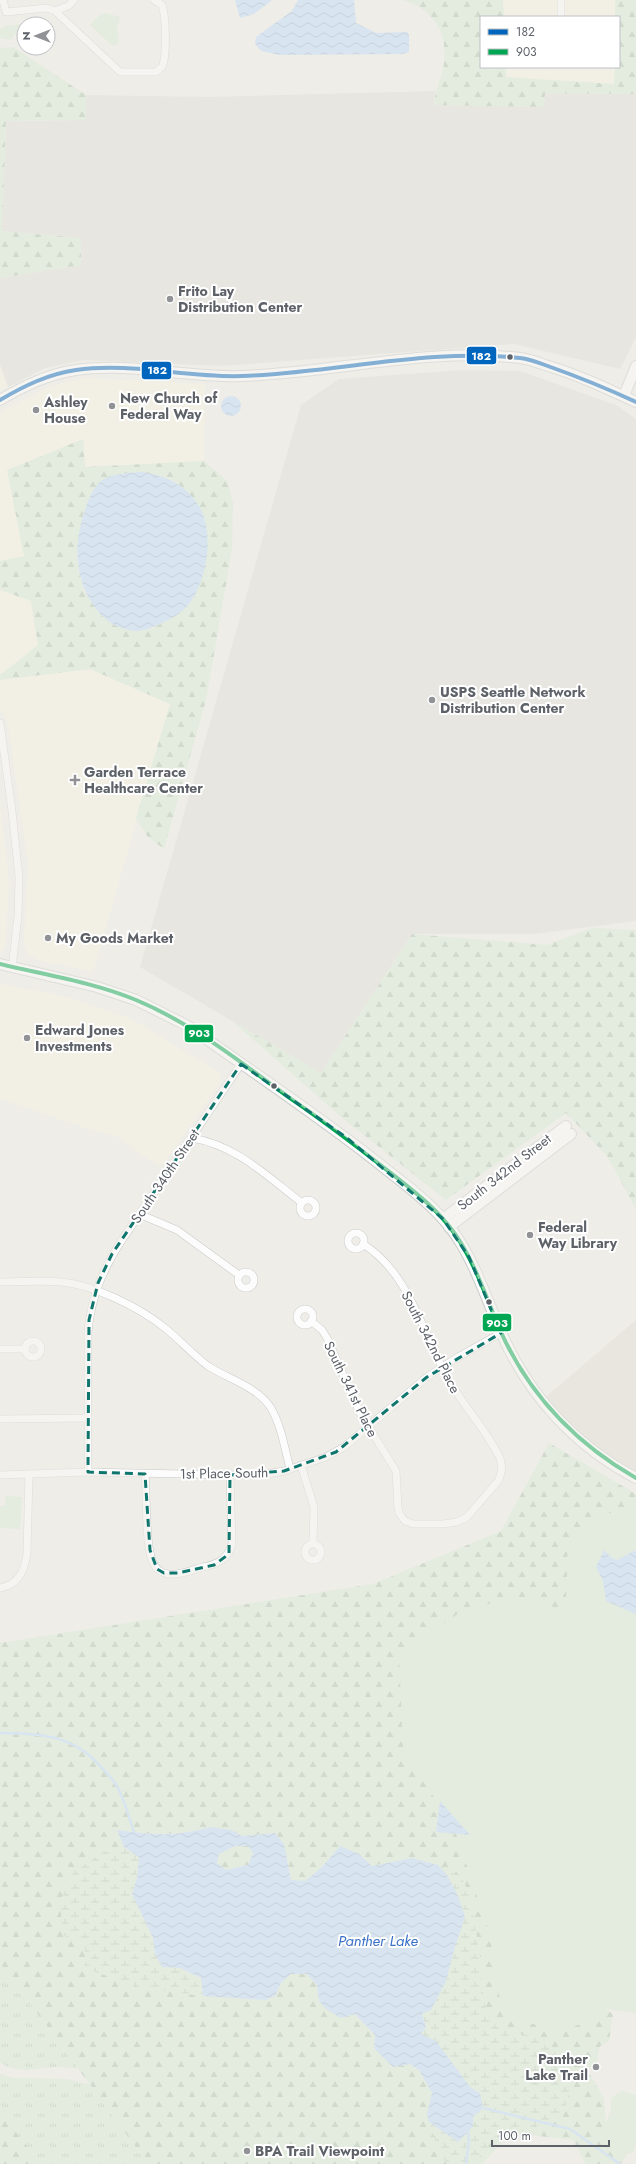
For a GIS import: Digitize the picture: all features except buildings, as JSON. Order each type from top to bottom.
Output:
[{"type":"street","points":[[3,0],[3,13],[47,8],[55,11],[120,72],[156,72],[162,67],[164,62],[164,13],[162,5],[154,0]]},
{"type":"street","points":[[55,11],[68,6],[74,0]]},
{"type":"street","points":[[561,0],[561,16]]},
{"type":"street","points":[[0,400],[45,377],[90,368],[242,376],[436,358],[491,356],[522,358],[575,375],[636,402]]},
{"type":"street","points":[[624,396],[636,366]]},
{"type":"street","points":[[0,723],[13,817],[19,877],[18,916],[5,968],[97,987],[136,1000],[188,1026],[347,1138],[402,1182],[446,1223],[469,1257],[501,1333],[529,1383],[558,1420],[589,1449],[636,1478]]},
{"type":"street","name":"South 340th Street","points":[[88,1472],[88,1332],[96,1292],[106,1264],[138,1214],[192,1138],[241,1064]]},
{"type":"street","name":"South 342nd Street","points":[[446,1223],[568,1130]]},
{"type":"street","points":[[192,1138],[214,1142],[243,1158],[302,1204]]},
{"type":"street","points":[[138,1214],[177,1230],[239,1275]]},
{"type":"street","name":"South 342nd Place","points":[[363,1244],[372,1250],[386,1265],[404,1289],[459,1397],[496,1450],[502,1463],[502,1472],[499,1480],[477,1508]]},
{"type":"street","points":[[0,1282],[60,1282],[73,1284],[129,1304],[146,1314],[165,1328],[207,1365],[262,1398],[274,1414],[290,1468]]},
{"type":"street","name":"South 341st Place","points":[[311,1321],[322,1330],[333,1350],[368,1428],[396,1471],[398,1508],[399,1513],[405,1521],[414,1524],[451,1523],[467,1517],[477,1508]]},
{"type":"street","name":"1st Place South","points":[[0,1474],[88,1472],[230,1475],[266,1474],[301,1465],[336,1452],[368,1428],[414,1387],[442,1366],[501,1333]]},
{"type":"street","points":[[0,1349],[25,1349]]},
{"type":"street","points":[[0,1419],[88,1418]]},
{"type":"street","points":[[301,1465],[314,1507],[313,1544]]},
{"type":"street","points":[[0,1588],[12,1585],[20,1578],[25,1567],[27,1554],[29,1474]]},
{"type":"street","points":[[145,1474],[150,1550],[157,1569],[164,1573],[178,1573],[214,1565],[229,1554],[232,1544],[230,1475]]},
{"type":"highlighted area","points":[[241,1064],[347,1138],[443,1219],[469,1257],[501,1333],[427,1377],[336,1452],[284,1471],[230,1475],[229,1554],[214,1565],[178,1573],[164,1573],[157,1569],[150,1550],[145,1474],[88,1472],[89,1320],[98,1283],[112,1254]]},
{"type":"shaded area","points":[[503,0],[615,0],[615,16],[504,16]]},
{"type":"shaded area","points":[[506,68],[615,68],[615,84],[506,77]]},
{"type":"shaded area","points":[[435,91],[434,105],[544,107],[544,93],[636,94],[636,337],[620,369],[514,344],[222,366],[84,360],[45,368],[8,387],[0,365],[0,278],[81,265],[81,238],[2,231],[6,121],[86,120],[86,95],[209,97]]},
{"type":"shaded area","points":[[0,365],[8,387],[0,391]]},
{"type":"shaded area","name":"USPS Seattle Network Distribution Center","points":[[461,370],[520,371],[616,405],[636,419],[636,921],[534,934],[412,934],[321,1073],[140,967],[301,405],[339,379]]},
{"type":"shaded area","points":[[84,378],[205,384],[204,461],[85,467],[83,439],[24,557],[0,561],[0,412],[42,390],[58,384]]},
{"type":"shaded area","points":[[0,590],[31,601],[39,646],[0,675]]},
{"type":"shaded area","points":[[90,669],[170,704],[93,972],[37,960],[28,954],[24,945],[28,863],[8,725],[0,708],[0,680]]},
{"type":"shaded area","points":[[0,801],[9,883],[5,946],[0,954]]},
{"type":"shaded area","points":[[0,984],[64,996],[132,1019],[218,1072],[220,1077],[219,1084],[162,1166],[148,1159],[117,1136],[82,1127],[0,1099]]},
{"type":"shaded area","points":[[636,1320],[636,1478],[620,1469],[541,1401]]},
{"type":"green space","points":[[403,0],[503,0],[504,16],[480,16],[480,68],[506,68],[506,77],[614,84],[615,68],[620,68],[620,16],[615,16],[615,0],[636,0],[636,94],[545,93],[544,107],[434,105],[444,63],[444,41],[436,23],[423,9]]},
{"type":"green space","points":[[105,13],[120,17],[117,29],[119,43],[113,46],[90,25],[100,15]]},
{"type":"green space","points":[[16,24],[16,33],[11,40],[0,38],[0,28],[4,29],[4,26]]},
{"type":"green space","points":[[13,47],[16,49],[16,56],[27,56],[86,95],[86,120],[6,121],[2,231],[81,238],[81,265],[0,278],[0,48]]},
{"type":"green space","points":[[83,439],[85,467],[204,461],[227,481],[233,503],[232,550],[206,700],[164,849],[147,836],[136,818],[170,704],[90,669],[0,680],[0,675],[38,645],[31,601],[0,590],[0,561],[24,556],[7,470]],"holes":[[[142,472],[165,477],[177,483],[204,516],[207,541],[203,569],[194,597],[178,614],[153,628],[141,631],[100,614],[84,591],[77,556],[83,515],[93,491],[100,482],[128,473]]]},
{"type":"green space","points":[[592,928],[636,930],[636,1209],[607,1156],[566,1113],[446,1200],[340,1116],[232,1021],[321,1073],[412,934],[547,945]]},
{"type":"green space","points":[[549,1443],[636,1494],[636,1512],[600,1514],[568,1548],[566,1611],[515,1597],[444,1814],[456,1833],[490,1934],[503,2017],[566,2031],[607,2009],[613,2015],[609,2041],[600,2046],[597,2062],[587,2070],[604,2098],[607,2139],[627,2154],[621,2164],[586,2164],[573,2140],[521,2134],[505,2139],[482,2164],[148,2164],[0,1962],[0,1643],[373,1584],[501,1531]],"holes":[[[211,1827],[231,1830],[243,1836],[275,1833],[284,1844],[291,1880],[305,1881],[322,1867],[340,1846],[359,1854],[372,1866],[412,1858],[473,2126],[458,2142],[427,2114],[432,2093],[419,2070],[410,2064],[393,2066],[374,2048],[375,2035],[355,2014],[341,2018],[319,2001],[317,1985],[307,1974],[291,1974],[281,1983],[275,1996],[265,2000],[203,1996],[135,1986],[86,1957],[83,1941],[63,1936],[104,1852],[124,1847],[117,1830],[164,1834],[186,1832]]]},
{"type":"green space","points":[[6,1496],[22,1497],[20,1529],[0,1528],[0,1506],[5,1506]]},
{"type":"green space","points":[[636,1512],[636,2013],[607,2009],[566,2031],[503,2017],[490,1934],[456,1833],[403,1747],[399,1654],[462,1611],[515,1597],[566,1610],[568,1548],[600,1514]]},
{"type":"green space","points":[[235,1846],[248,1846],[253,1853],[248,1865],[226,1870],[217,1863],[219,1854]]},
{"type":"green space","points":[[124,1847],[139,1857],[137,1878],[132,1894],[153,1938],[155,1954],[163,1967],[180,1968],[201,1978],[203,1996],[135,1986],[84,1968],[86,1957],[83,1941],[63,1936],[60,1902],[73,1872],[104,1852]]},
{"type":"green space","points":[[438,1865],[461,1877],[470,1895],[481,1962],[484,2000],[488,2018],[500,2029],[531,2036],[552,2046],[567,2077],[569,2093],[564,2111],[554,2123],[506,2131],[495,2137],[474,2164],[447,2163],[440,2155],[429,2122],[458,2142],[473,2126],[473,2117],[483,2108],[480,2093],[470,2087],[453,2063],[421,2034],[426,2027],[422,2014],[446,1981],[454,1950],[447,1875]]},
{"type":"green space","points":[[0,1962],[78,2069],[56,2067],[21,2070],[8,2067],[0,2063]]},
{"type":"green space","points":[[0,2074],[13,2078],[68,2079],[90,2085],[148,2164],[41,2164],[0,2112]]},
{"type":"green space","points":[[622,2091],[636,2095],[636,2142],[633,2152],[627,2154],[607,2139],[606,2123],[611,2110],[611,2098]]},
{"type":"green space","points":[[0,2112],[41,2164],[0,2164]]},
{"type":"water","points":[[235,0],[272,0],[254,14],[240,18]]},
{"type":"water","points":[[298,0],[354,0],[356,23],[376,33],[407,32],[409,35],[409,52],[402,54],[280,55],[261,51],[255,44],[256,37],[292,11]]},
{"type":"water","points":[[231,396],[238,399],[241,406],[238,413],[231,416],[224,413],[221,406],[224,399]]},
{"type":"water","points":[[142,472],[151,473],[175,482],[188,492],[199,506],[204,517],[208,543],[207,556],[200,583],[189,604],[180,613],[169,620],[143,630],[136,631],[124,629],[109,622],[89,599],[80,575],[77,549],[81,523],[85,510],[91,494],[98,484],[110,476]]},
{"type":"water","points":[[604,1550],[612,1558],[617,1560],[636,1550],[636,1614],[606,1601],[603,1581],[596,1567]]},
{"type":"water","points":[[440,1801],[470,1835],[436,1832]]},
{"type":"water","name":"Panther Lake","points":[[211,1827],[231,1830],[243,1836],[275,1833],[284,1844],[291,1880],[305,1881],[322,1867],[340,1846],[359,1854],[372,1866],[412,1858],[438,1865],[447,1875],[458,1896],[465,1917],[446,1981],[431,2010],[422,2014],[426,2027],[421,2034],[436,2041],[470,2087],[480,2093],[483,2108],[473,2117],[473,2126],[458,2142],[429,2122],[427,2114],[432,2093],[419,2070],[410,2064],[393,2067],[374,2048],[375,2035],[355,2014],[341,2018],[326,2009],[319,2001],[317,1985],[307,1974],[291,1974],[281,1983],[275,1996],[265,2000],[203,1996],[201,1978],[180,1968],[162,1967],[155,1954],[153,1938],[132,1894],[137,1878],[139,1857],[124,1847],[117,1830],[142,1833],[175,1834]],"holes":[[[235,1846],[248,1846],[253,1853],[248,1865],[226,1870],[217,1863],[219,1854]]]},
{"type":"waterway","points":[[0,1733],[42,1735],[55,1738],[79,1748],[90,1756],[108,1774],[118,1788],[134,1832]]},
{"type":"waterway","points":[[483,2108],[570,2129],[620,2164]]},
{"type":"waterway","points":[[466,2164],[469,2142],[468,2131]]},
{"type":"transit line","name":"182","points":[[0,400],[27,385],[56,374],[97,368],[138,369],[201,375],[242,376],[312,371],[381,362],[450,356],[485,356],[527,359],[591,382],[636,402]]},
{"type":"transit line","name":"903","points":[[0,964],[103,988],[136,1000],[178,1021],[218,1046],[341,1135],[405,1184],[423,1199],[455,1234],[474,1268],[500,1330],[512,1354],[525,1376],[540,1396],[574,1433],[593,1449],[636,1478]]},
{"type":"place","name":"Frito Lay Distribution Center","points":[[170,299]]},
{"type":"place","name":"New Church of Federal Way","points":[[112,406]]},
{"type":"place","name":"Ashley House","points":[[36,410]]},
{"type":"place","name":"USPS Seattle Network Distribution Center","points":[[432,700]]},
{"type":"place","name":"Garden Terrace Healthcare Center","points":[[75,780]]},
{"type":"place","name":"My Goods Market","points":[[48,938]]},
{"type":"place","name":"Edward Jones Investments","points":[[27,1038]]},
{"type":"place","name":"Federal Way Library","points":[[530,1235]]},
{"type":"place","name":"Panther Lake Trail","points":[[596,2067]]},
{"type":"place","name":"BPA Trail Viewpoint","points":[[247,2151]]}]
